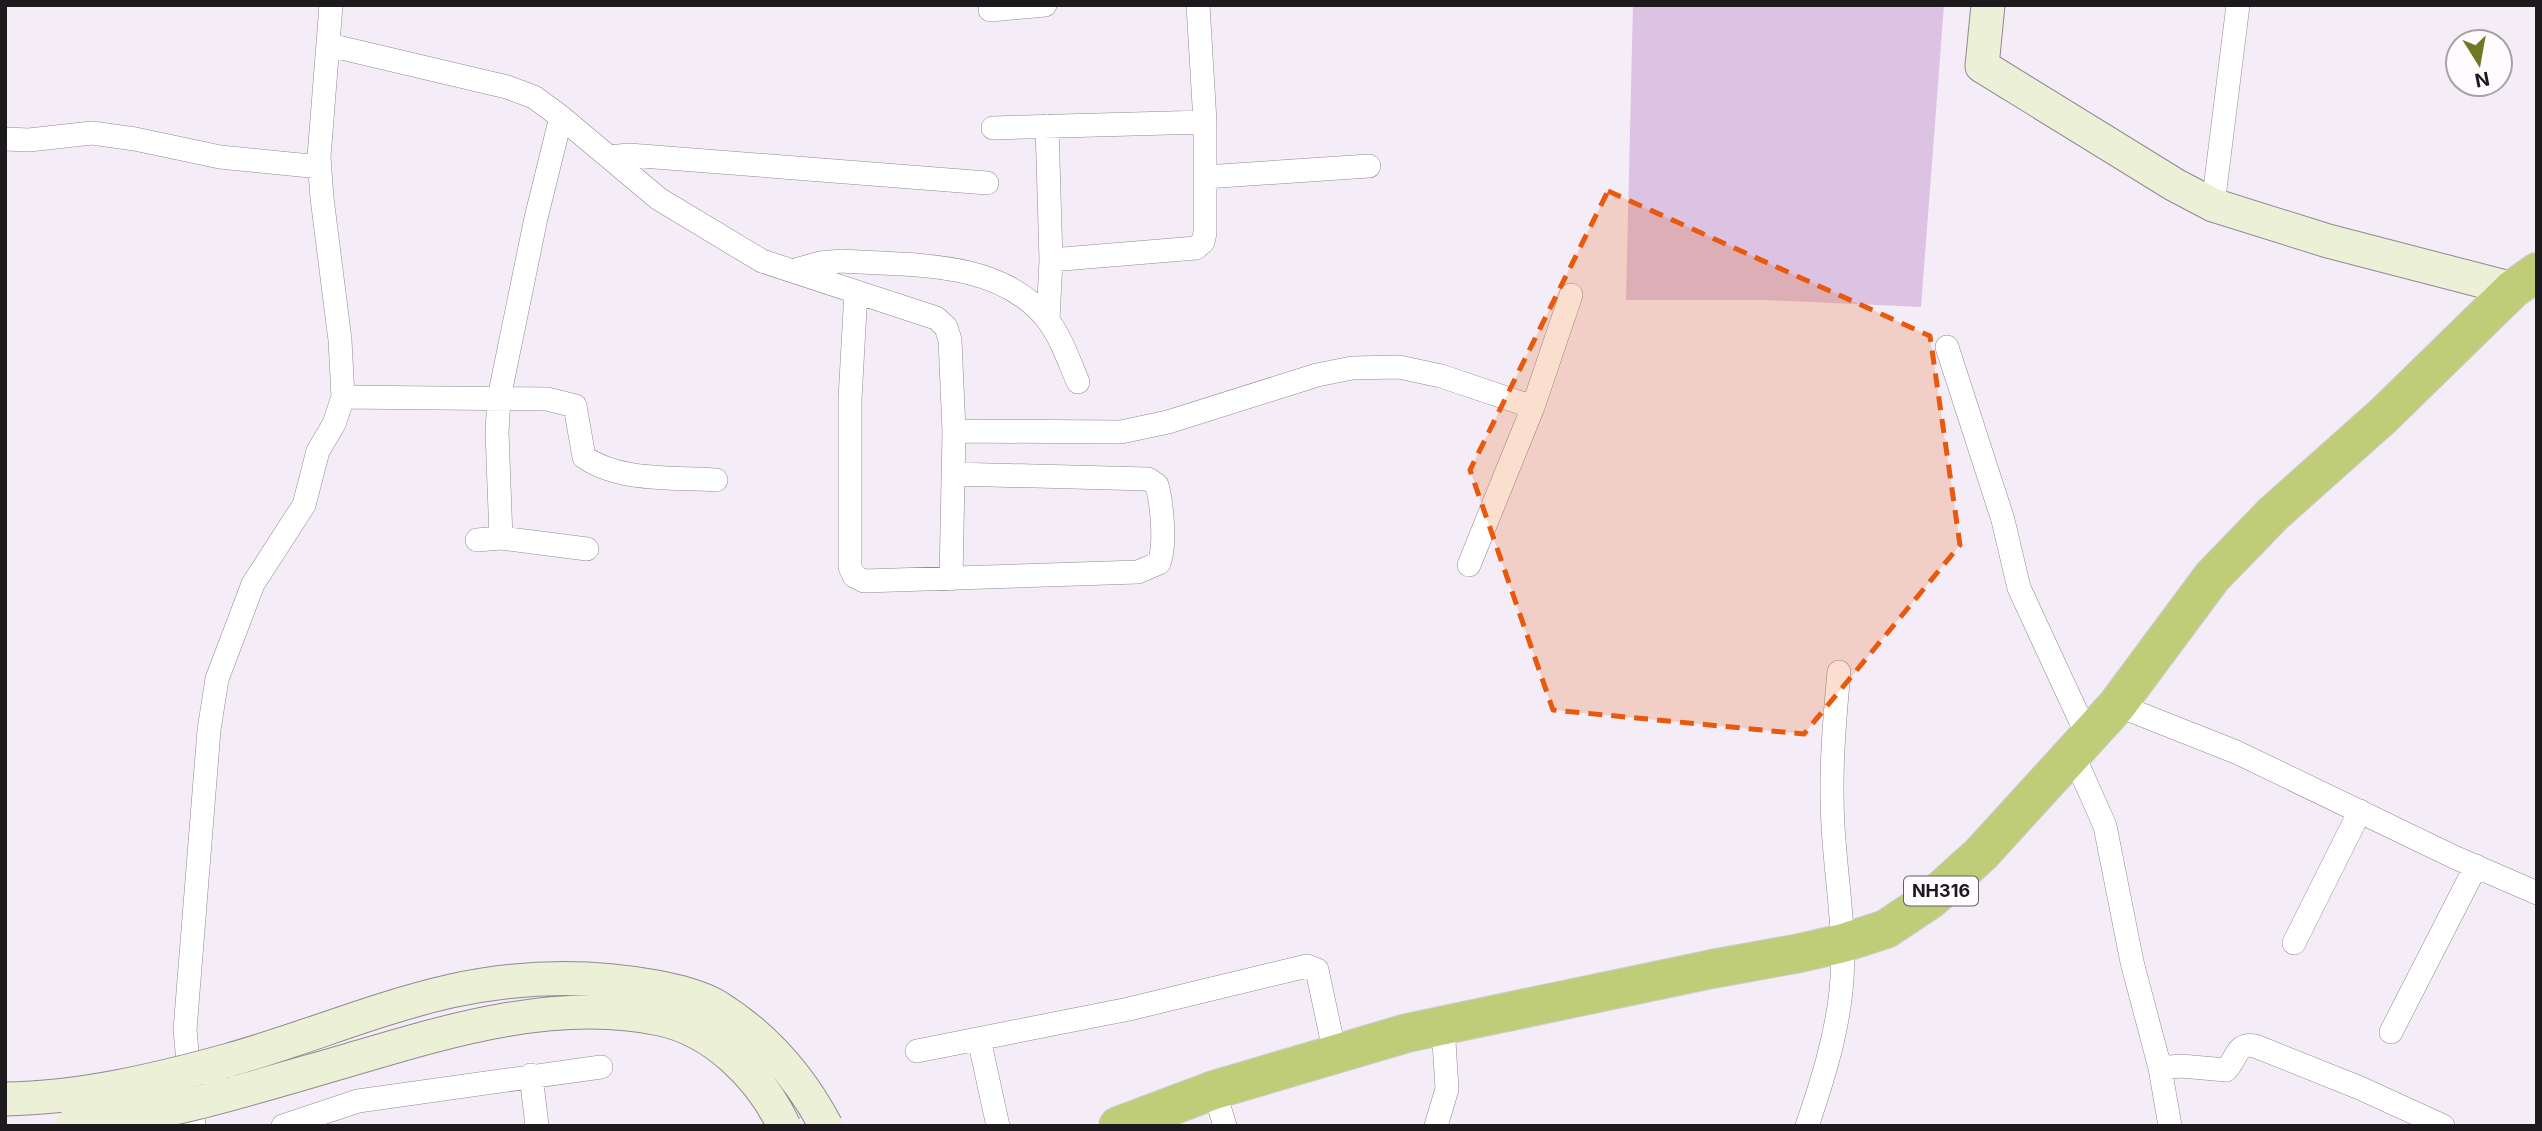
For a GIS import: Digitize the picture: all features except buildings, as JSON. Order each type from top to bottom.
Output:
[{"type":"highway","name":"NH316","points":[[1118,1126],[1214,1090],[1407,1033],[1843,943],[1886,929],[1931,900],[1980,855],[2117,705],[2213,576],[2273,514],[2529,284]]},
{"type":"main road","points":[[1988,5],[1982,66],[2175,186],[2213,205],[2328,242],[2529,284]]},
{"type":"main road","points":[[5,1099],[103,1091],[228,1060],[450,991],[505,980],[571,977],[678,991],[715,1006],[778,1056],[811,1099],[826,1126]]},
{"type":"main road","points":[[71,1126],[117,1121],[232,1093],[424,1038],[530,1016],[587,1013],[661,1019],[693,1030],[724,1049],[753,1079],[784,1126]]},
{"type":"street","points":[[194,1126],[185,1030],[209,730],[217,679],[253,584],[304,505],[318,451],[334,424],[343,397],[340,341],[320,167],[331,5]]},
{"type":"street","points":[[990,10],[1045,5]]},
{"type":"street","points":[[1051,260],[1196,248],[1203,242],[1205,122],[1198,5]]},
{"type":"street","points":[[2213,205],[2238,5]]},
{"type":"street","points":[[329,45],[507,87],[534,97],[659,199],[762,261],[936,318],[946,327],[950,340],[954,431],[951,579]]},
{"type":"street","points":[[502,538],[497,432],[499,398],[536,218],[561,117]]},
{"type":"street","points":[[993,128],[1205,122]]},
{"type":"street","points":[[1047,126],[1051,260],[1048,320]]},
{"type":"street","points":[[5,139],[29,140],[92,133],[220,157],[320,167]]},
{"type":"street","points":[[610,157],[629,155],[987,183]]},
{"type":"street","points":[[1205,177],[1369,166]]},
{"type":"street","points":[[792,271],[820,263],[842,261],[980,274],[1009,288],[1031,303],[1048,320],[1078,382]]},
{"type":"street","points":[[856,292],[850,399],[850,567],[854,576],[864,581],[1138,572],[1159,563],[1163,554],[1160,496],[1157,485],[1148,479],[953,474]]},
{"type":"street","points":[[1469,565],[1533,407],[1571,295]]},
{"type":"street","points":[[1947,347],[1994,489],[2019,588],[2080,746],[2105,826],[2133,962],[2160,1068],[2170,1126]]},
{"type":"street","points":[[954,431],[1121,432],[1168,422],[1317,374],[1352,368],[1399,368],[1441,376],[1533,407]]},
{"type":"street","points":[[343,397],[547,399],[575,406],[584,457],[595,465],[638,475],[716,480]]},
{"type":"street","points":[[477,540],[502,538],[587,549]]},
{"type":"street","points":[[1807,1126],[1826,1071],[1841,989],[1843,943],[1833,827],[1831,760],[1839,672]]},
{"type":"street","points":[[2117,705],[2236,752],[2476,866],[2537,892]]},
{"type":"street","points":[[2294,943],[2360,811]]},
{"type":"street","points":[[2391,1032],[2476,866]]},
{"type":"street","points":[[917,1052],[1156,1003],[1307,966],[1317,970],[1335,1054]]},
{"type":"street","points":[[1436,1126],[1447,1089],[1443,1026]]},
{"type":"street","points":[[979,1039],[998,1126]]},
{"type":"street","points":[[2160,1068],[2181,1066],[2226,1070],[2240,1048],[2244,1045],[2255,1046],[2360,1088],[2443,1126]]},
{"type":"street","points":[[283,1126],[358,1101],[601,1067]]},
{"type":"street","points":[[531,1075],[537,1126]]},
{"type":"street","points":[[1214,1090],[1225,1126]]},
{"type":"highlighted area","points":[[1608,191],[1930,336],[1960,545],[1804,734],[1553,710],[1470,470]]},
{"type":"shaded area","points":[[1633,5],[1944,5],[1921,307],[1766,300],[1626,300]]}]
